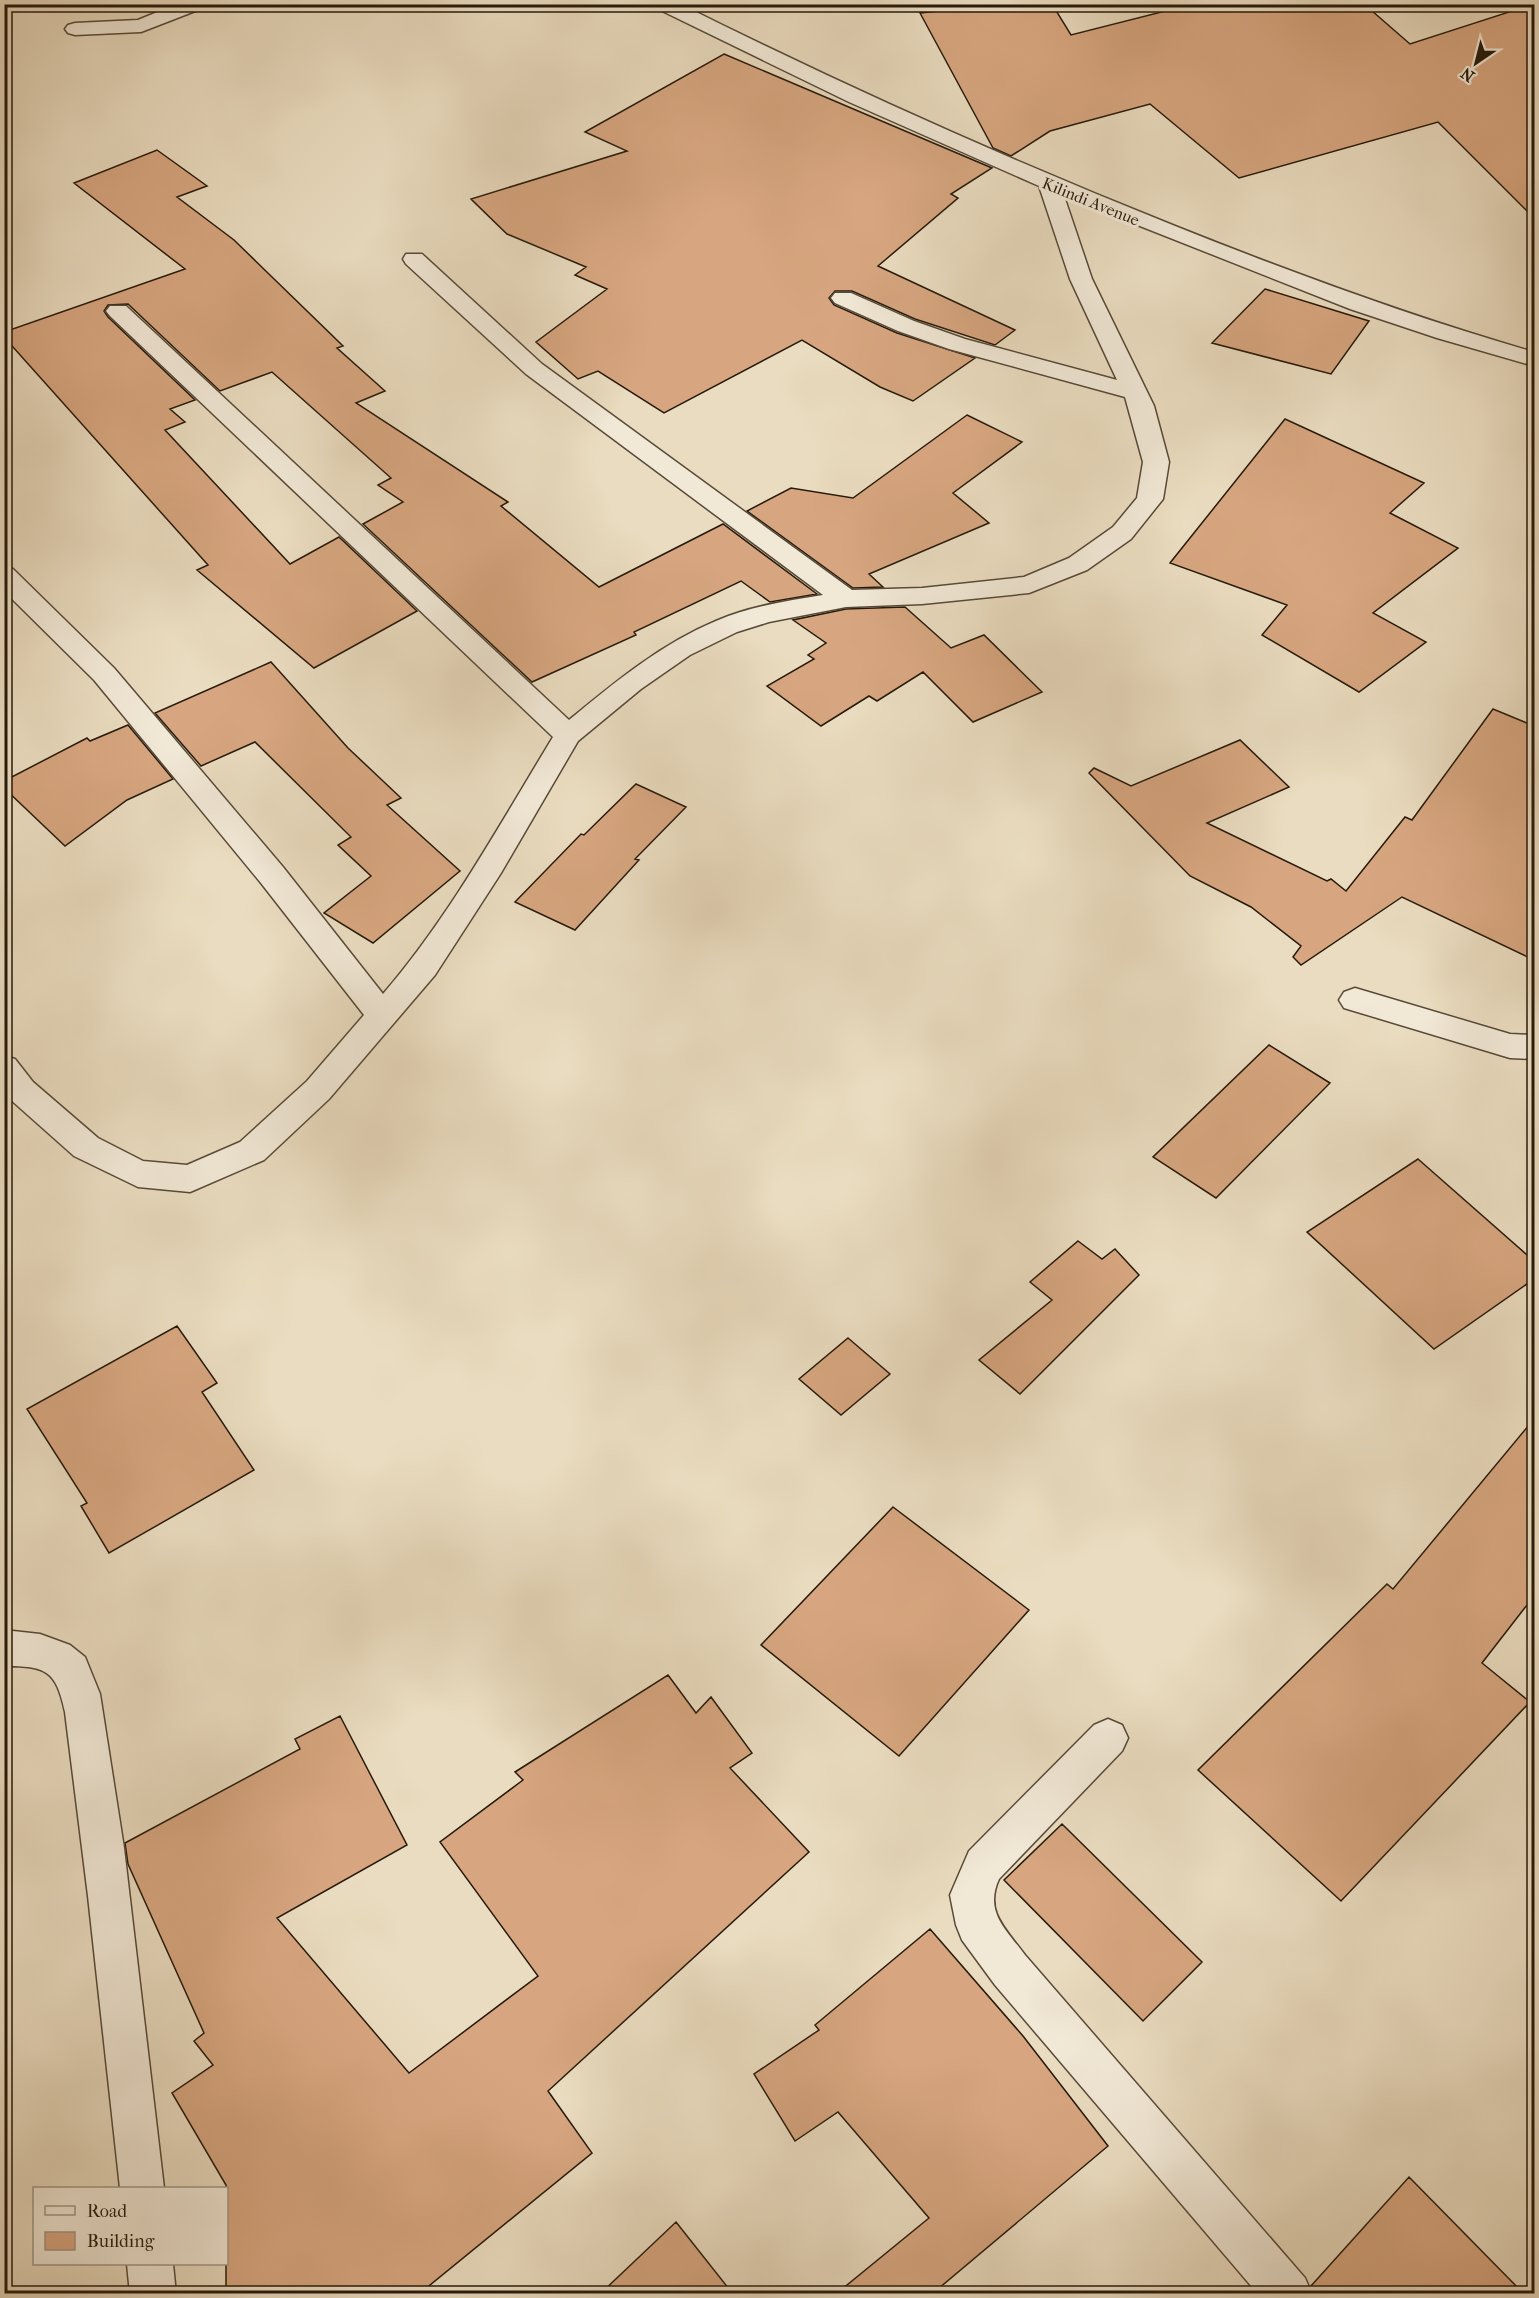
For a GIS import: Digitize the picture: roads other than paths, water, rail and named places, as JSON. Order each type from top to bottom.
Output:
[{"type":"street","points":[[75,29],[141,26],[196,4]]},
{"type":"street","name":"Kilindi Avenue","points":[[663,4],[764,55],[1049,184],[1320,291],[1486,346],[1534,359]]},
{"type":"street","points":[[4,1068],[22,1091],[86,1147],[138,1174],[190,1179],[252,1151],[318,1090],[431,957],[490,866],[568,735],[631,683],[680,649],[728,626],[765,614],[846,599],[933,595],[1029,585],[1078,564],[1122,533],[1150,499],[1156,462],[1136,392],[1081,279],[1049,184]]},
{"type":"street","points":[[414,260],[534,369],[846,599]]},
{"type":"street","points":[[843,298],[906,326],[957,344],[1136,392]]},
{"type":"street","points":[[118,311],[568,735]]},
{"type":"street","points":[[4,575],[104,674],[272,875],[382,1015]]},
{"type":"street","points":[[1354,1000],[1510,1046],[1534,1047]]},
{"type":"street","points":[[4,1648],[24,1648],[50,1653],[72,1671],[88,1725],[142,2187]]},
{"type":"street","points":[[1108,1738],[984,1865],[971,1895],[977,1925],[1010,1970],[1289,2294]]},
{"type":"street","points":[[150,2265],[153,2294]]}]
